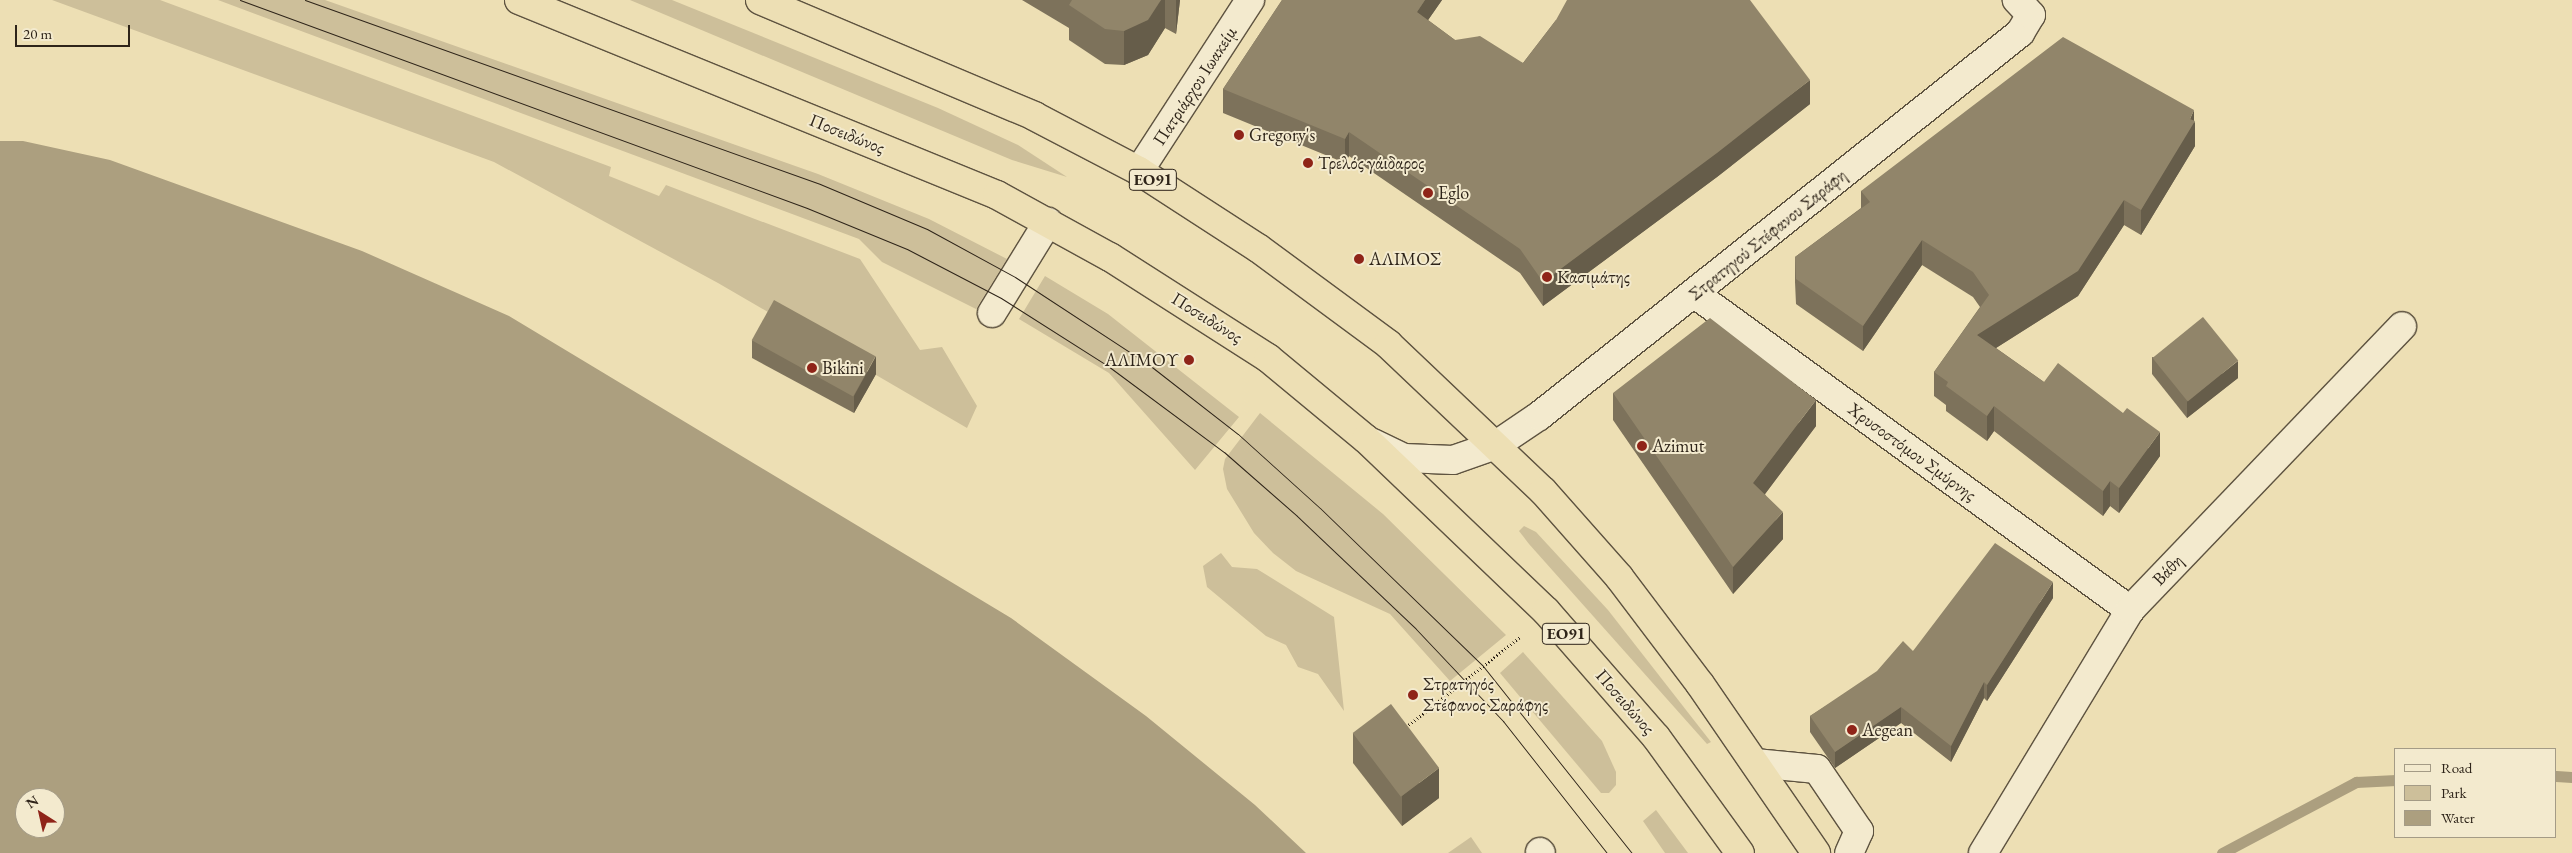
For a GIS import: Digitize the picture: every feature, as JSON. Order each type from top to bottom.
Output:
[{"type":"highway","name":"Ποσειδώνος","points":[[510,0],[528,4],[997,195],[1048,222],[1268,358],[1366,439],[1546,611],[1656,737],[1740,853]]},
{"type":"highway","name":"ΕΟ91","points":[[760,0],[1034,116],[1139,171],[1258,248],[1388,344],[1496,445],[1619,577],[1755,763],[1816,853]]},
{"type":"street","name":"Πατριάρχου Ιωακείμ","points":[[1139,171],[1250,0]]},
{"type":"street","name":"Στρατηγού Στέφανου Σαράφη","points":[[1496,445],[1695,294],[2020,33],[2024,8]]},
{"type":"street","points":[[992,313],[1048,222]]},
{"type":"street","name":"Χρυσοστόμου Σμύρνης","points":[[1695,294],[2130,610]]},
{"type":"street","name":"Βάθη","points":[[1983,853],[2130,610],[2402,326]]},
{"type":"street","points":[[1366,439],[1392,455],[1439,462],[1496,445]]},
{"type":"street","points":[[1755,763],[1818,768],[1859,831],[1849,853]]},
{"type":"path","points":[[1405,728],[1520,637]]},
{"type":"green space","points":[[52,0],[160,0],[611,167],[609,176],[659,196],[666,185],[860,259],[920,350],[942,347],[977,406],[967,428],[718,283],[494,162]]},
{"type":"green space","points":[[218,0],[325,0],[818,174],[929,219],[1007,259],[976,309],[882,262],[859,239]]},
{"type":"green space","points":[[630,0],[672,0],[938,108],[1018,145],[1067,177],[1012,160]]},
{"type":"green space","points":[[1045,276],[1108,314],[1239,417],[1195,470],[1109,373],[1019,319]]},
{"type":"green space","points":[[1260,413],[1383,514],[1506,635],[1450,681],[1390,614],[1296,571],[1273,553],[1254,533],[1227,489],[1223,469],[1225,459]]},
{"type":"green space","points":[[1524,526],[1536,532],[1608,610],[1711,742],[1707,744],[1529,544],[1519,531]]},
{"type":"green space","points":[[1221,553],[1232,567],[1257,569],[1334,617],[1344,711],[1318,674],[1298,667],[1286,645],[1266,636],[1207,587],[1203,566]]},
{"type":"green space","points":[[1523,652],[1602,741],[1616,772],[1616,785],[1609,793],[1601,793],[1500,673]]},
{"type":"green space","points":[[1656,810],[1688,853],[1665,853],[1643,821]]},
{"type":"green space","points":[[1471,837],[1482,853],[1448,853]]},
{"type":"water","points":[[0,141],[23,141],[110,160],[362,251],[509,316],[1011,618],[1146,716],[1255,805],[1306,853],[0,853]]},
{"type":"building","points":[[1072,0],[1161,0],[1148,20],[1124,31],[1105,29],[1069,5]]},
{"type":"building","points":[[1282,0],[1425,0],[1417,12],[1455,40],[1480,36],[1523,63],[1556,20],[1567,0],[1750,0],[1810,80],[1717,153],[1543,282],[1520,249],[1349,132],[1345,139],[1223,89]]},
{"type":"building","points":[[2063,37],[2194,110],[2190,119],[2195,121],[2141,210],[2124,200],[2078,271],[1977,335],[2044,382],[2058,363],[2123,413],[2127,408],[2160,432],[2119,488],[2110,481],[2103,491],[1994,406],[1987,416],[1946,386],[1948,382],[1934,372],[1989,295],[1973,272],[1922,240],[1863,326],[1796,279],[1795,257],[1870,202],[1861,191]]},
{"type":"building","points":[[774,300],[875,356],[853,396],[752,340]]},
{"type":"building","points":[[2203,317],[2238,361],[2188,401],[2152,358]]},
{"type":"building","points":[[1710,318],[1816,400],[1753,483],[1783,512],[1733,567],[1613,393]]},
{"type":"building","points":[[1995,543],[2053,582],[1987,685],[1984,682],[1951,746],[1901,707],[1835,752],[1810,716],[1877,671],[1903,641],[1913,651]]},
{"type":"building","points":[[1391,704],[1439,768],[1401,797],[1353,733]]},
{"type":"waterway","points":[[2557,776],[2572,777]]},
{"type":"waterway","points":[[2222,853],[2356,782],[2394,780]]},
{"type":"tram line","points":[[240,0],[807,208],[907,249],[1001,298],[1108,366],[1224,452],[1297,516],[1416,629],[1503,721],[1607,853]]},
{"type":"tram line","points":[[305,0],[820,184],[927,229],[1015,277],[1148,364],[1238,434],[1320,508],[1483,666],[1632,853]]},
{"type":"place","name":"Gregory's","points":[[1239,135]]},
{"type":"place","name":"Τρελός γάιδαρος","points":[[1308,163]]},
{"type":"place","name":"Eglo","points":[[1428,193]]},
{"type":"place","name":"ΑΛΙΜΟΣ","points":[[1359,259]]},
{"type":"place","name":"Κασιμάτης","points":[[1547,277]]},
{"type":"place","name":"ΑΛΙΜΟΥ","points":[[1189,360]]},
{"type":"place","name":"Bikini","points":[[812,368]]},
{"type":"place","name":"Azimut","points":[[1642,446]]},
{"type":"place","name":"Στρατηγός Στέφανος Σαράφης","points":[[1413,695]]},
{"type":"place","name":"Aegean","points":[[1852,730]]}]
